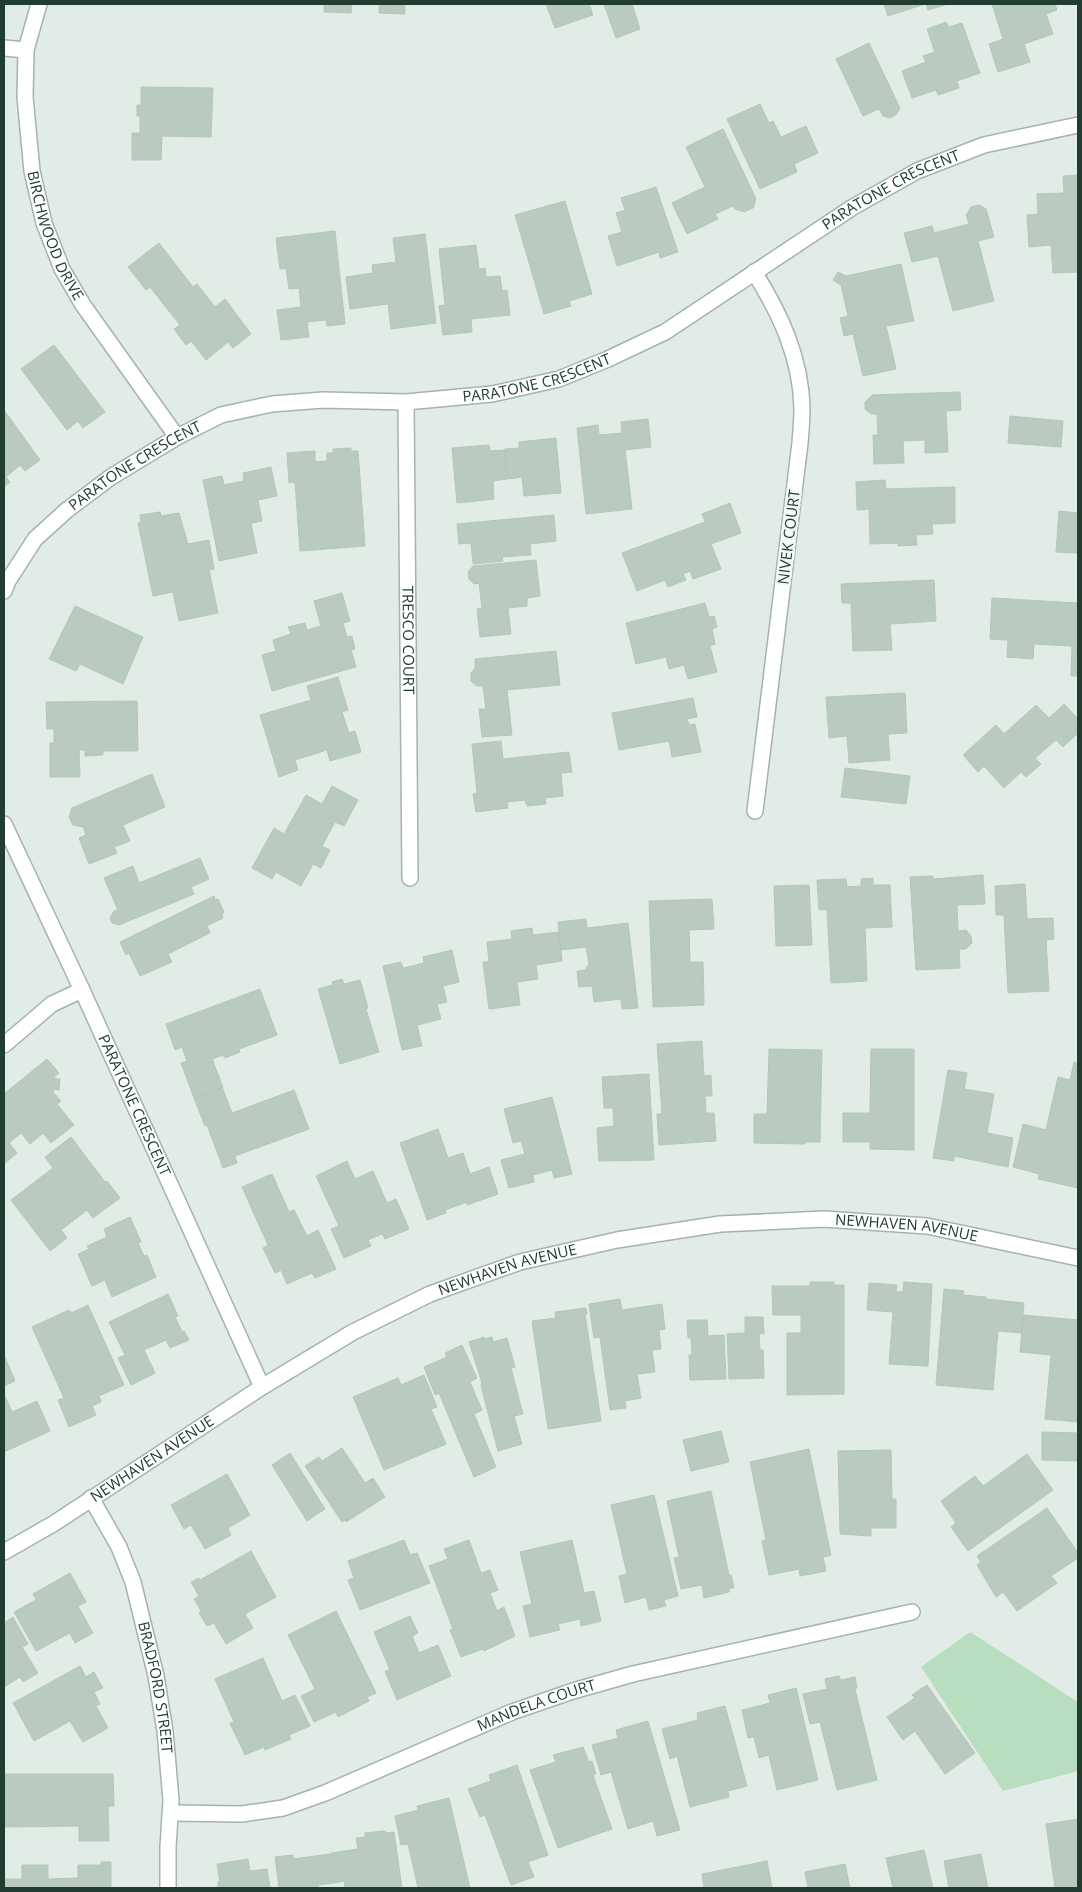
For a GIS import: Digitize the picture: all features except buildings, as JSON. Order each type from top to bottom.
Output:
[{"type":"street","name":"BIRCHWOOD DRIVE","points":[[39,4],[26,50],[25,98],[32,171],[44,223],[62,268],[83,305],[177,437]]},
{"type":"street","points":[[4,48],[26,50]]},
{"type":"street","name":"PARATONE CRESCENT","points":[[4,591],[8,581],[35,540],[67,510],[111,477],[177,437],[221,415],[272,404],[323,400],[406,402],[492,394],[559,379],[616,356],[664,332],[853,207],[917,171],[984,145],[1078,125]]},
{"type":"street","name":"NIVEK COURT","points":[[754,272],[772,300],[787,331],[796,366],[802,408],[800,443],[755,811]]},
{"type":"street","name":"TRESCO COURT","points":[[406,402],[410,878]]},
{"type":"street","name":"PARATONE CRESCENT","points":[[4,824],[82,990],[262,1387]]},
{"type":"street","points":[[4,1045],[52,1004],[82,990]]},
{"type":"street","name":"NEWHAVEN AVENUE","points":[[4,1552],[53,1524],[262,1387],[353,1332],[430,1294],[520,1262],[617,1240],[720,1224],[824,1219],[927,1226],[1078,1258]]},
{"type":"street","name":"BRADFORD STREET","points":[[91,1498],[119,1547],[133,1582],[156,1676],[166,1731],[171,1800],[168,1888]]},
{"type":"street","name":"MANDELA COURT","points":[[170,1813],[242,1814],[283,1808],[325,1793],[512,1712],[573,1691],[633,1674],[912,1612]]},
{"type":"green space","points":[[970,1632],[1078,1702],[1078,1771],[1003,1791],[921,1667]]}]
